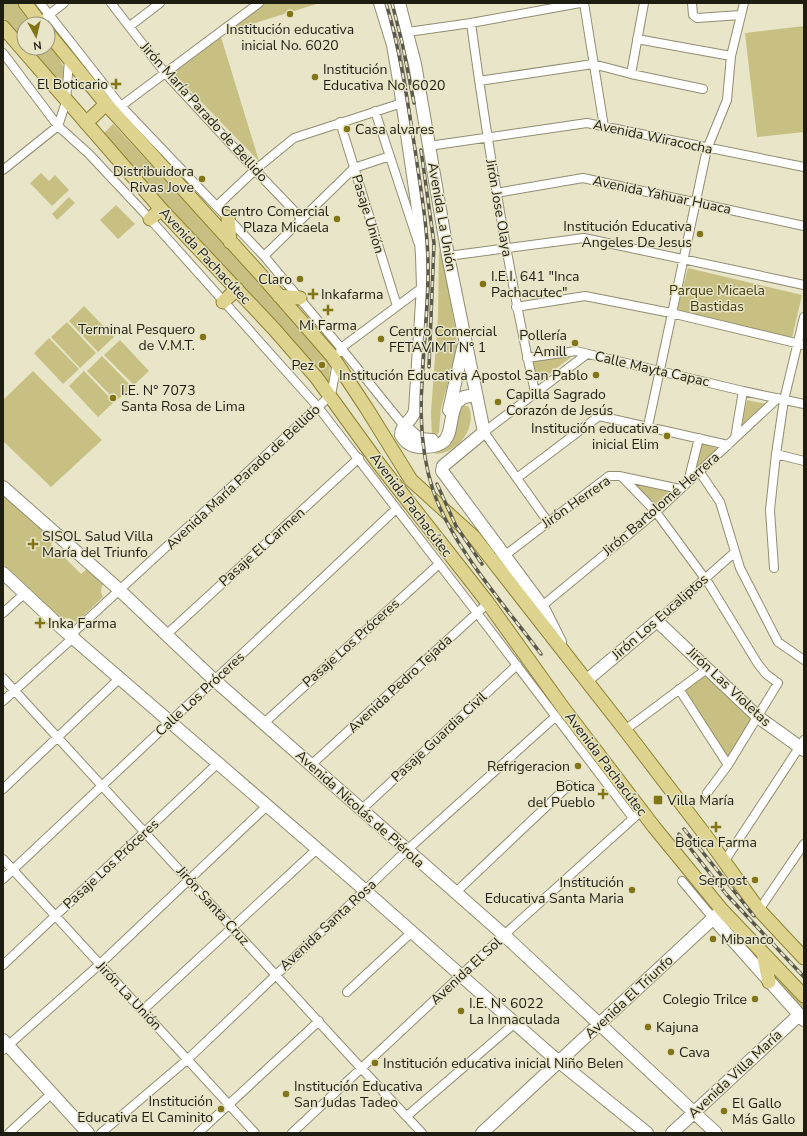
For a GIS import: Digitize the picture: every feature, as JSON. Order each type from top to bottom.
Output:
[{"type":"main road","points":[[24,3],[39,16]]},
{"type":"main road","name":"Avenida Pachacútec","points":[[3,28],[66,102],[161,209],[237,289],[331,395],[379,464],[488,603],[638,814],[718,914],[763,954],[804,996]]},
{"type":"main road","name":"Avenida Pachacútec","points":[[56,43],[106,104],[279,296],[337,363],[411,480],[474,537],[625,730],[759,910],[802,952]]},
{"type":"main road","points":[[86,123],[106,104]]},
{"type":"main road","points":[[150,219],[161,209]]},
{"type":"main road","points":[[228,217],[230,242]]},
{"type":"main road","points":[[223,302],[237,289]]},
{"type":"main road","points":[[279,296],[300,298]]},
{"type":"main road","points":[[763,954],[769,982]]},
{"type":"street","points":[[40,3],[42,16]]},
{"type":"street","points":[[48,16],[64,3]]},
{"type":"street","name":"Jirón María Parado de Bellido","points":[[112,3],[165,73],[302,218]]},
{"type":"street","points":[[130,26],[160,3]]},
{"type":"street","points":[[121,106],[258,3]]},
{"type":"street","name":"Avenida La Unión","points":[[380,3],[392,45],[402,103],[419,216],[422,255],[423,286],[415,410],[414,416],[404,426]]},
{"type":"street","name":"Avenida La Unión","points":[[399,3],[408,32],[448,256],[465,337],[465,369]]},
{"type":"street","points":[[408,32],[471,23],[580,3]]},
{"type":"street","points":[[584,3],[604,127]]},
{"type":"street","points":[[631,74],[644,3]]},
{"type":"street","points":[[692,3],[693,15],[697,18],[741,15]]},
{"type":"street","points":[[648,426],[671,313],[697,202],[707,149],[726,100],[731,56],[744,3]]},
{"type":"street","name":"Jirón Jose Olaya","points":[[471,23],[496,193],[516,307],[535,392]]},
{"type":"street","points":[[56,34],[121,106],[264,256],[404,426],[416,437],[421,440],[434,440],[442,436],[447,428],[452,397],[465,369]]},
{"type":"street","points":[[638,40],[731,56]]},
{"type":"street","name":"Avenida Pachacútec","points":[[3,53],[58,126],[89,154],[150,219],[318,407],[478,613],[555,717],[638,814]]},
{"type":"street","points":[[3,170],[58,126],[66,102],[68,59]]},
{"type":"street","points":[[479,81],[593,64],[703,90]]},
{"type":"street","points":[[217,206],[255,170],[294,138],[402,103]]},
{"type":"street","points":[[376,111],[422,255]]},
{"type":"street","name":"Pasaje Unión","points":[[340,122],[397,306]]},
{"type":"street","name":"Avenida Wiracocha","points":[[429,146],[587,124],[804,167]]},
{"type":"street","points":[[264,256],[354,168],[390,156]]},
{"type":"street","name":"Avenida Yahuar Huaca","points":[[496,193],[583,178],[804,226]]},
{"type":"street","points":[[448,256],[506,247],[584,238],[684,258],[804,285]]},
{"type":"street","points":[[331,395],[341,348],[423,286]]},
{"type":"street","points":[[516,307],[585,296],[671,313],[801,344]]},
{"type":"street","points":[[774,568],[770,510],[781,399],[801,344],[804,317]]},
{"type":"street","points":[[527,358],[576,351],[587,354]]},
{"type":"street","name":"Calle Mayta Capac","points":[[442,468],[484,432],[587,354],[804,404]]},
{"type":"street","points":[[465,369],[476,395],[484,432],[548,522]]},
{"type":"street","points":[[735,438],[743,391]]},
{"type":"street","name":"Avenida María Parado de Bellido","points":[[3,701],[72,637],[75,631],[331,395]]},
{"type":"street","points":[[404,426],[400,435],[411,445],[421,447],[438,445],[450,434],[457,402],[464,397],[476,395]]},
{"type":"street","name":"Jirón Bartolomé Herrera","points":[[542,606],[656,512],[735,438],[781,399]]},
{"type":"street","points":[[517,478],[599,416],[728,445]]},
{"type":"street","points":[[688,482],[699,438]]},
{"type":"street","points":[[776,454],[804,460]]},
{"type":"street","name":"Pasaje El Carmen","points":[[166,635],[359,458]]},
{"type":"street","name":"Avenida Pachacútec","points":[[442,468],[442,471],[542,606],[568,657]]},
{"type":"street","points":[[699,471],[720,502],[734,553],[754,597],[778,642],[804,660]]},
{"type":"street","name":"Jirón Herrera","points":[[504,556],[609,476],[622,477],[680,489]]},
{"type":"street","points":[[622,477],[656,512],[730,616],[758,664],[766,674],[778,683],[728,766],[708,793]]},
{"type":"street","name":"Avenida Nicolás de Piérola","points":[[3,487],[120,591],[215,681],[312,765],[406,851],[504,935],[716,1133]]},
{"type":"street","name":"Calle Los Próceres","points":[[3,879],[396,509]]},
{"type":"street","name":"Jirón Los Eucaliptos","points":[[586,680],[734,553]]},
{"type":"street","name":"Pasaje Los Próceres","points":[[264,723],[439,564]]},
{"type":"street","points":[[3,574],[72,637],[268,806],[559,1062],[647,1133]]},
{"type":"street","points":[[3,613],[24,593]]},
{"type":"street","name":"Avenida Pedro Tejada","points":[[312,765],[488,603]]},
{"type":"street","name":"Jirón Las Violetas","points":[[657,620],[758,717],[803,746]]},
{"type":"street","name":"Pasaje Guardia Civil","points":[[361,810],[517,665]]},
{"type":"street","points":[[625,730],[708,668]]},
{"type":"street","name":"Jirón Santa Cruz","points":[[3,678],[422,1133]]},
{"type":"street","points":[[3,789],[120,678]]},
{"type":"street","points":[[679,689],[728,766]]},
{"type":"street","name":"Avenida Santa Rosa","points":[[101,1133],[188,1059],[406,851],[555,717]]},
{"type":"street","points":[[724,862],[803,746]]},
{"type":"street","name":"Pasaje Los Próceres","points":[[3,965],[218,763]]},
{"type":"street","points":[[455,893],[569,785]]},
{"type":"street","points":[[88,1133],[5,1045],[100,964],[188,879],[268,806]]},
{"type":"street","name":"Avenida El Sol","points":[[292,1133],[504,935],[638,814]]},
{"type":"street","points":[[759,910],[804,844]]},
{"type":"street","points":[[143,1010],[317,849]]},
{"type":"street","name":"Jirón La Unión","points":[[3,859],[230,1104],[255,1133]]},
{"type":"street","name":"Avenida Pachacútec","points":[[682,881],[718,914],[769,982],[801,1018]]},
{"type":"street","name":"Avenida El Triunfo","points":[[482,1133],[718,914]]},
{"type":"street","points":[[347,992],[412,932]]},
{"type":"street","name":"Avenida Villa María","points":[[672,1133],[801,1018]]},
{"type":"street","points":[[198,1133],[319,1021]]},
{"type":"street","points":[[407,1116],[515,1023]]},
{"type":"street","points":[[9,1133],[51,1094]]},
{"type":"green space","points":[[3,3],[17,3],[27,16],[16,16],[16,32],[3,17]]},
{"type":"green space","points":[[264,3],[320,3],[226,32]]},
{"type":"green space","points":[[804,26],[804,132],[757,137],[745,33]]},
{"type":"green space","points":[[221,37],[259,161],[173,73]]},
{"type":"green space","points":[[56,54],[64,69],[65,75],[62,87],[36,56],[56,56]]},
{"type":"green space","points":[[113,124],[317,343],[330,360],[329,384],[102,135]]},
{"type":"green space","points":[[41,173],[49,181],[55,175],[69,190],[52,206],[30,183]]},
{"type":"green space","points":[[69,197],[75,203],[57,220],[52,214]]},
{"type":"green space","points":[[116,205],[135,224],[118,239],[100,220]]},
{"type":"green space","points":[[439,249],[445,268],[456,333],[457,351],[441,408],[439,432],[432,440],[431,412],[438,316]]},
{"type":"green space","name":"Parque Micaela Bastidas","points":[[688,268],[802,295],[792,338],[677,311]]},
{"type":"green space","points":[[84,306],[114,337],[98,352],[69,321]]},
{"type":"green space","points":[[67,322],[96,353],[80,368],[51,337]]},
{"type":"green space","points":[[49,338],[79,369],[63,384],[34,353]]},
{"type":"green space","points":[[120,340],[149,371],[134,385],[104,355]]},
{"type":"green space","points":[[102,356],[132,387],[116,401],[87,371]]},
{"type":"green space","points":[[569,356],[570,358],[537,383],[529,361]]},
{"type":"green space","points":[[33,371],[102,440],[51,487],[3,441],[3,400]]},
{"type":"green space","points":[[84,371],[114,402],[98,417],[69,386]]},
{"type":"green space","points":[[747,400],[767,404],[741,426]]},
{"type":"green space","points":[[463,405],[469,407],[471,415],[468,432],[457,445],[450,450],[434,454],[447,446],[456,417]]},
{"type":"green space","points":[[701,443],[719,449],[696,470]]},
{"type":"green space","points":[[631,482],[671,491],[657,505]]},
{"type":"green space","name":"SISOL Salud Villa María del Triunfo","points":[[3,494],[56,538],[51,544],[81,574],[88,568],[104,583],[101,590],[103,597],[77,622],[69,618],[62,619],[3,564]]},
{"type":"green space","points":[[707,672],[753,718],[728,760],[683,690]]},
{"type":"green space","points":[[723,915],[804,1002],[804,1014],[719,919]]},
{"type":"railway","points":[[386,3],[404,79],[426,224],[428,294],[421,407],[422,435],[426,463],[433,490],[441,511],[466,554],[541,654]]},
{"type":"railway","points":[[392,3],[402,42],[414,103]]},
{"type":"railway","points":[[421,150],[434,243],[429,367]]},
{"type":"railway","points":[[437,484],[456,526],[482,564]]},
{"type":"railway","points":[[684,829],[754,916]]},
{"type":"railway","points":[[679,834],[727,895],[804,977]]},
{"type":"place","name":"Institución educativa inicial No. 6020","points":[[290,14]]},
{"type":"place","name":"Institución Educativa No. 6020","points":[[315,77]]},
{"type":"place","name":"El Boticario","points":[[116,84]]},
{"type":"place","name":"Casa alvares","points":[[347,129]]},
{"type":"place","name":"Distribuidora Rivas Jove","points":[[202,179]]},
{"type":"place","name":"Centro Comercial Plaza Micaela","points":[[337,219]]},
{"type":"place","name":"Institución Educativa Angeles De Jesus","points":[[700,234]]},
{"type":"place","name":"Claro","points":[[300,279]]},
{"type":"place","name":"I.E.I. 641 \"Inca Pachacutec\"","points":[[483,284]]},
{"type":"place","name":"Inkafarma","points":[[313,294]]},
{"type":"place","name":"Mi Farma","points":[[328,310]]},
{"type":"place","name":"Terminal Pesquero de V.M.T.","points":[[203,337]]},
{"type":"place","name":"Centro Comercial FETAVIMT N° 1","points":[[381,339]]},
{"type":"place","name":"Pollería Amill","points":[[575,343]]},
{"type":"place","name":"Pez","points":[[322,365]]},
{"type":"place","name":"Institución Educativa Apostol San Pablo","points":[[596,375]]},
{"type":"place","name":"I.E. N° 7073 Santa Rosa de Lima","points":[[113,398]]},
{"type":"place","name":"Capilla Sagrado Corazón de Jesús","points":[[498,402]]},
{"type":"place","name":"Institución educativa inicial Elim","points":[[667,436]]},
{"type":"place","name":"SISOL Salud Villa María del Triunfo","points":[[33,544]]},
{"type":"place","name":"Inka Farma","points":[[40,623]]},
{"type":"place","name":"Refrigeracion","points":[[578,766]]},
{"type":"place","name":"Botica del Pueblo","points":[[603,794]]},
{"type":"place","name":"Villa María","points":[[658,800]]},
{"type":"place","name":"Botica Farma","points":[[716,827]]},
{"type":"place","name":"Serpost","points":[[755,880]]},
{"type":"place","name":"Institución Educativa Santa Maria","points":[[632,890]]},
{"type":"place","name":"Mibanco","points":[[713,939]]},
{"type":"place","name":"Colegio Trilce","points":[[755,999]]},
{"type":"place","name":"I.E. N° 6022 La Inmaculada","points":[[461,1011]]},
{"type":"place","name":"Kajuna","points":[[648,1027]]},
{"type":"place","name":"Cava","points":[[671,1052]]},
{"type":"place","name":"Institución educativa inicial Niño Belen","points":[[375,1063]]},
{"type":"place","name":"Institución Educativa San Judas Tadeo","points":[[286,1094]]},
{"type":"place","name":"Institución Educativa El Caminito","points":[[221,1109]]},
{"type":"place","name":"El Gallo Más Gallo","points":[[724,1111]]}]
